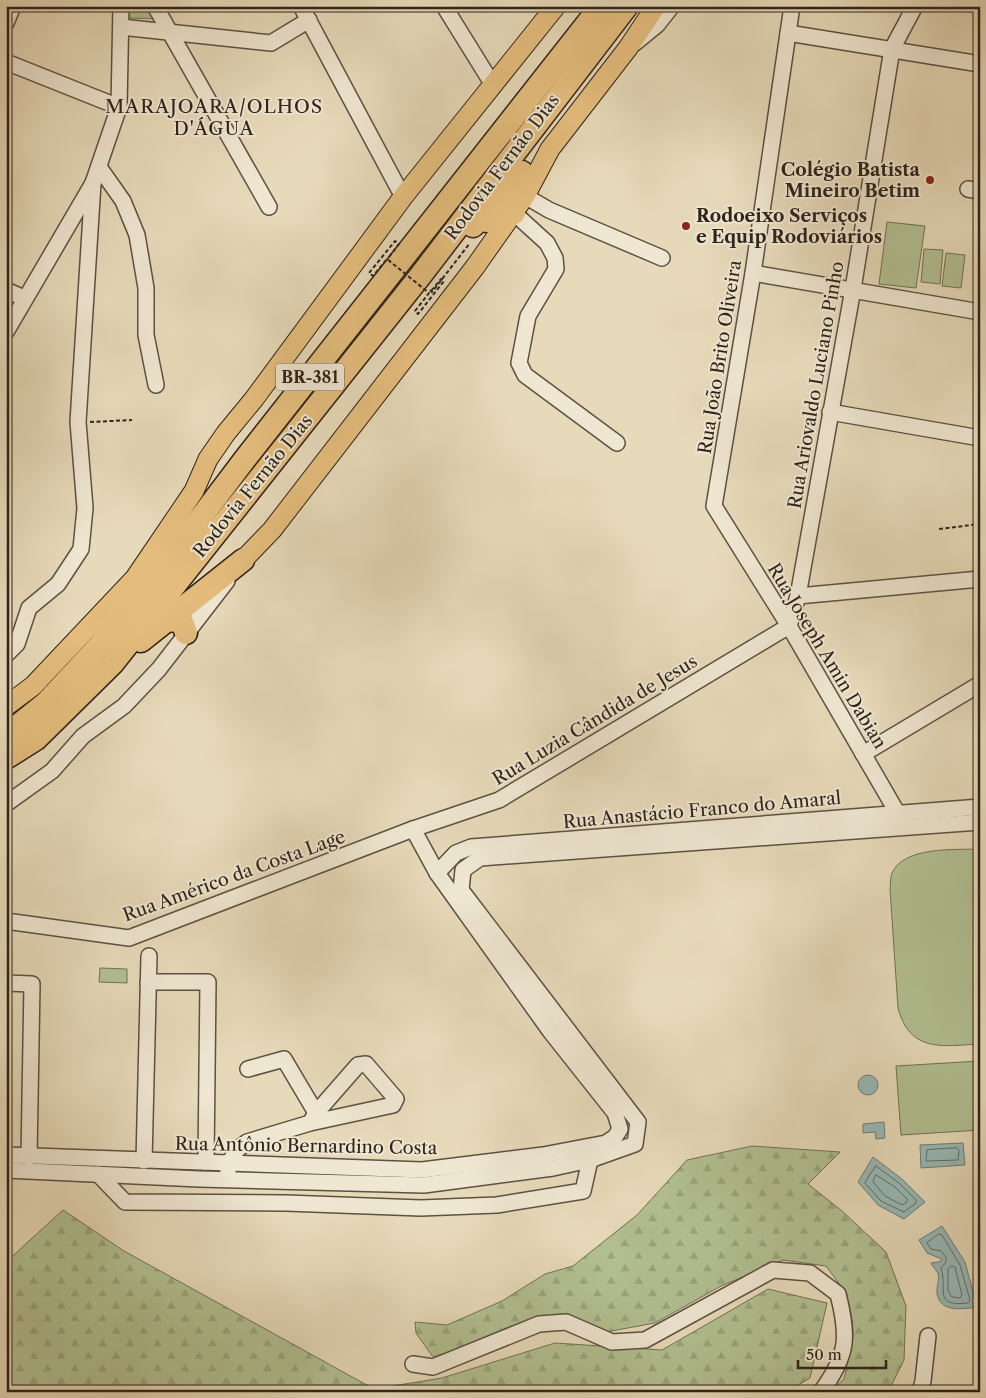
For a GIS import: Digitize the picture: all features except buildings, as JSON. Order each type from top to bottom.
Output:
[{"type":"highway","name":"Rodovia Fernão Dias","points":[[6,735],[46,703],[100,645],[159,573],[601,6]]},
{"type":"highway","name":"Rodovia Fernão Dias","points":[[6,758],[36,739],[113,663],[423,282],[563,87],[627,6]]},
{"type":"highway","points":[[423,282],[440,267],[477,220],[502,197],[522,172],[552,116],[563,87]]},
{"type":"highway","points":[[477,220],[499,222],[519,205],[522,172]]},
{"type":"highway","points":[[134,578],[246,459]]},
{"type":"highway","name":"BR-381","points":[[113,663],[244,560]]},
{"type":"highway","points":[[166,621],[177,620],[182,622],[186,634]]},
{"type":"main road","points":[[404,197],[556,6]]},
{"type":"main road","name":"Rodovia Fernão Dias","points":[[244,560],[272,530],[519,205],[550,149],[628,48],[656,6]]},
{"type":"main road","name":"BR-381","points":[[6,706],[33,686],[134,578],[194,491],[208,459],[404,197]]},
{"type":"street","points":[[6,23],[13,6]]},
{"type":"street","points":[[6,332],[24,298],[93,183],[99,167],[119,107],[121,6]]},
{"type":"street","points":[[155,6],[269,207]]},
{"type":"street","points":[[301,6],[404,197]]},
{"type":"street","points":[[444,6],[493,85]]},
{"type":"street","points":[[628,48],[657,25],[672,6]]},
{"type":"street","name":"Rua João Brito Oliveira","points":[[714,506],[753,273],[792,6]]},
{"type":"street","name":"Rua Ariovaldo Luciano Pinho","points":[[789,626],[798,596],[892,49],[915,6]]},
{"type":"street","points":[[121,27],[271,43],[309,20]]},
{"type":"street","points":[[788,33],[980,64]]},
{"type":"street","points":[[6,62],[119,107]]},
{"type":"street","points":[[99,167],[123,202],[137,235],[146,288],[146,336],[156,385]]},
{"type":"street","points":[[6,655],[17,644],[29,608],[58,584],[81,549],[85,508],[78,422],[93,183]]},
{"type":"street","points":[[519,205],[549,210],[662,258]]},
{"type":"street","points":[[519,205],[555,258],[556,270],[528,316],[519,363],[525,375],[617,443]]},
{"type":"street","points":[[753,273],[980,312]]},
{"type":"street","points":[[6,290],[24,298]]},
{"type":"street","points":[[830,412],[980,438]]},
{"type":"street","name":"Rua Joseph Amin Dabian","points":[[714,506],[789,626],[905,826]]},
{"type":"street","points":[[6,804],[52,771],[83,736],[124,706],[159,669],[244,560]]},
{"type":"street","points":[[798,596],[980,579]]},
{"type":"street","name":"Rua Luzia Cândida de Jesus","points":[[413,829],[499,800],[789,626]]},
{"type":"street","points":[[863,754],[980,684]]},
{"type":"street","name":"Rua Anastácio Franco do Amaral","points":[[437,873],[456,854],[471,847],[980,807]]},
{"type":"street","name":"Rua Anastácio Franco do Amaral","points":[[462,890],[463,870],[480,858],[980,822]]},
{"type":"street","name":"Rua Antônio Bernardino Costa","points":[[6,1156],[206,1162],[228,1171],[424,1185],[553,1168],[590,1160],[635,1144],[638,1122],[556,1026],[437,873],[413,829]]},
{"type":"street","name":"Rua Américo da Costa Lage","points":[[10,926],[129,938],[413,829]]},
{"type":"street","name":"Rua Antônio Bernardino Costa","points":[[6,1170],[98,1174],[422,1170],[543,1155],[606,1143],[615,1137],[620,1129],[619,1120],[462,890]]},
{"type":"street","points":[[144,1161],[149,956]]},
{"type":"street","points":[[148,982],[208,982],[206,1162]]},
{"type":"street","points":[[6,984],[32,984],[29,1156]]},
{"type":"street","points":[[248,1069],[284,1059],[313,1118]]},
{"type":"street","points":[[228,1171],[237,1150],[247,1142],[313,1118],[393,1105],[396,1099],[366,1064],[362,1063],[358,1065],[313,1118]]},
{"type":"street","points":[[98,1174],[125,1202],[286,1203],[421,1208],[497,1205],[583,1191],[590,1160]]},
{"type":"street","points":[[413,1364],[434,1367],[539,1324],[566,1322],[612,1342],[645,1340],[773,1270],[810,1273],[838,1294],[846,1325],[841,1359],[821,1392]]},
{"type":"street","points":[[920,1392],[928,1336]]},
{"type":"path","points":[[389,257],[399,244],[395,241],[369,273],[373,276],[387,259],[430,293],[415,311],[418,314],[444,282],[441,279],[423,282]]},
{"type":"path","points":[[423,282],[432,292],[470,243]]},
{"type":"path","points":[[78,422],[132,420]]},
{"type":"path","points":[[939,528],[980,524]]},
{"type":"green space","points":[[129,6],[148,6],[157,19],[129,18]]},
{"type":"green space","points":[[887,222],[925,226],[916,288],[879,284]]},
{"type":"green space","points":[[924,249],[943,250],[940,284],[921,282]]},
{"type":"green space","points":[[946,253],[965,255],[961,288],[942,286]]},
{"type":"green space","points":[[980,849],[980,1044],[953,1046],[929,1044],[919,1040],[911,1033],[903,1023],[898,1008],[890,889],[891,875],[898,864],[907,858],[919,854],[931,851]]},
{"type":"green space","points":[[100,968],[127,969],[127,983],[99,982]]},
{"type":"green space","points":[[980,1061],[980,1130],[901,1135],[896,1066]]},
{"type":"green space","points":[[752,1146],[840,1152],[808,1184],[842,1211],[886,1252],[906,1306],[904,1360],[888,1392],[830,1392],[844,1379],[853,1335],[844,1290],[826,1266],[783,1260],[721,1286],[655,1323],[606,1332],[559,1315],[433,1357],[416,1333],[415,1322],[447,1325],[502,1301],[545,1274],[573,1266],[637,1215],[687,1160]]},
{"type":"green space","points":[[63,1210],[124,1251],[374,1389],[442,1378],[555,1343],[662,1350],[768,1289],[827,1303],[810,1378],[786,1392],[6,1392],[6,1262]]},
{"type":"water","points":[[864,1075],[872,1075],[878,1081],[878,1089],[872,1095],[864,1095],[858,1089],[858,1081]]},
{"type":"water","points":[[884,1122],[885,1138],[876,1139],[875,1132],[863,1133],[863,1124]]},
{"type":"water","points":[[963,1143],[965,1165],[921,1168],[920,1145]]},
{"type":"water","points":[[873,1157],[902,1179],[925,1202],[904,1219],[878,1205],[858,1182]]},
{"type":"water","points":[[942,1226],[965,1262],[977,1307],[947,1307],[939,1299],[937,1293],[938,1273],[931,1263],[939,1262],[942,1259],[927,1253],[919,1240]]},
{"type":"place","name":"Colégio Batista Mineiro Betim","points":[[930,180]]},
{"type":"place","name":"Rodoeixo Serviços e Equip Rodoviários","points":[[686,226]]},
{"type":"district","name":"MARAJOARA/OLHOS D'ÁGUA","points":[[214,117]]}]
